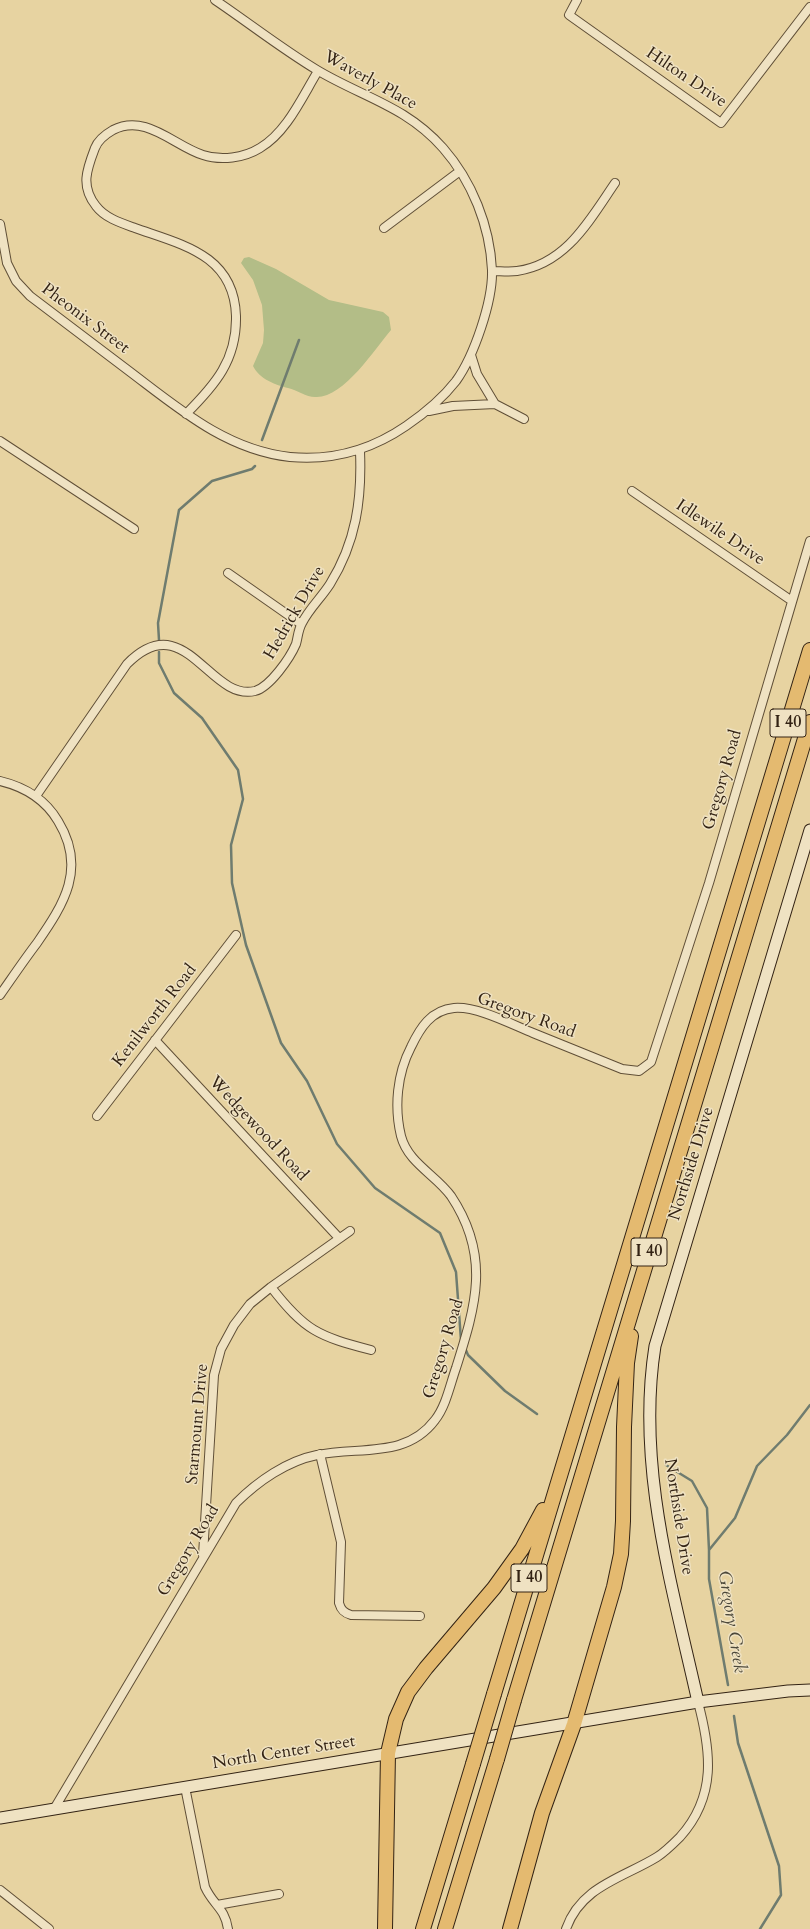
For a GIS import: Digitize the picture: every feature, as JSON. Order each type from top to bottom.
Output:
[{"type":"highway","name":"I 40","points":[[423,1929],[810,650]]},
{"type":"highway","name":"I 40","points":[[445,1929],[810,722]]},
{"type":"highway","points":[[510,1929],[542,1813],[574,1724],[614,1587],[621,1554],[627,1363],[637,1300],[653,1238]]},
{"type":"highway","points":[[385,1929],[388,1753],[396,1719],[408,1692],[426,1668],[494,1588],[522,1549],[545,1507],[564,1462]]},
{"type":"street","name":"Waverly Place","points":[[215,0],[318,71],[400,112],[423,128],[443,148],[460,171],[476,198],[486,228],[492,271],[487,305],[471,355],[456,381],[428,411]]},
{"type":"street","name":"Hilton Drive","points":[[577,0],[569,15],[721,123],[810,7]]},
{"type":"street","points":[[186,414],[218,380],[230,356],[236,330],[235,303],[230,284],[218,267],[204,254],[109,218],[96,206],[88,191],[85,174],[96,145],[106,134],[113,130],[120,127],[135,125],[159,132],[192,151],[205,156],[224,158],[242,156],[260,148],[275,137],[318,71]]},
{"type":"street","points":[[384,228],[460,171]]},
{"type":"street","points":[[492,271],[516,272],[540,266],[561,254],[577,236],[615,183]]},
{"type":"street","name":"Pheonix Street","points":[[0,224],[7,263],[16,281],[30,296],[186,414],[219,435],[256,450],[290,457],[325,457],[360,451],[395,433],[428,411]]},
{"type":"street","points":[[471,355],[477,374],[495,404]]},
{"type":"street","points":[[428,411],[453,406],[495,404],[524,419]]},
{"type":"street","points":[[0,441],[134,529]]},
{"type":"street","name":"Hedrick Drive","points":[[36,796],[127,664],[137,654],[150,647],[164,645],[179,648],[191,655],[230,687],[242,692],[256,690],[272,678],[286,662],[296,644],[301,624],[330,584],[352,538],[361,482],[360,451]]},
{"type":"street","name":"Idlewile Drive","points":[[632,491],[792,601]]},
{"type":"street","name":"Gregory Road","points":[[54,1809],[202,1559],[224,1519],[249,1489],[291,1464],[320,1454],[382,1450],[402,1445],[421,1435],[435,1420],[445,1401],[469,1326],[475,1299],[477,1272],[473,1245],[464,1219],[450,1195],[432,1174],[409,1153],[402,1138],[398,1111],[399,1083],[406,1057],[418,1032],[427,1020],[440,1012],[454,1008],[469,1009],[501,1020],[622,1069],[640,1072],[651,1062],[709,883],[810,541]]},
{"type":"street","points":[[228,572],[301,624]]},
{"type":"street","points":[[0,781],[16,785],[36,796],[52,811],[64,830],[70,852],[71,874],[66,896],[56,916],[0,995]]},
{"type":"street","name":"Northside Drive","points":[[698,1702],[660,1533],[653,1492],[650,1452],[650,1377],[654,1346],[810,830]]},
{"type":"street","name":"Kenilworth Road","points":[[97,1116],[236,935]]},
{"type":"street","name":"Wedgewood Road","points":[[156,1040],[340,1238]]},
{"type":"street","name":"Starmount Drive","points":[[202,1559],[214,1375],[221,1349],[234,1325],[250,1304],[271,1287],[350,1231]]},
{"type":"street","points":[[271,1287],[302,1323],[320,1334],[371,1350]]},
{"type":"street","points":[[320,1454],[341,1542],[339,1603],[341,1609],[345,1614],[351,1615],[420,1616]]},
{"type":"street","name":"North Center Street","points":[[0,1818],[185,1786],[574,1724],[698,1702],[788,1691],[810,1690]]},
{"type":"street","points":[[566,1929],[574,1913],[599,1886],[657,1857],[672,1846],[695,1817],[704,1798],[708,1781],[706,1733],[698,1702]]},
{"type":"street","points":[[185,1786],[204,1887],[209,1897],[225,1915],[228,1929]]},
{"type":"street","points":[[0,1890],[49,1929]]},
{"type":"street","points":[[217,1905],[279,1894]]},
{"type":"green space","points":[[249,257],[276,269],[329,300],[383,312],[389,317],[391,330],[357,372],[347,382],[326,396],[308,396],[268,381],[256,371],[253,366],[263,343],[264,330],[262,305],[253,280],[241,263],[244,258]]},
{"type":"waterway","points":[[262,440],[299,340]]},
{"type":"waterway","points":[[159,640],[158,623],[179,510],[212,481],[252,469],[255,466]]},
{"type":"waterway","points":[[159,652],[159,663],[174,693],[202,718],[238,770],[243,799],[231,845],[232,883],[246,945],[281,1043],[307,1081],[337,1144],[375,1188],[440,1233],[456,1272],[461,1340]]},
{"type":"waterway","points":[[465,1348],[468,1355],[505,1391],[537,1414]]},
{"type":"waterway","name":"Gregory Creek","points":[[728,1685],[709,1579],[709,1550],[735,1518],[757,1466],[787,1435],[810,1405]]},
{"type":"waterway","points":[[666,1465],[692,1481],[707,1508],[709,1550]]},
{"type":"waterway","name":"Gregory Creek","points":[[734,1716],[738,1743],[779,1866],[781,1895],[760,1929]]}]
